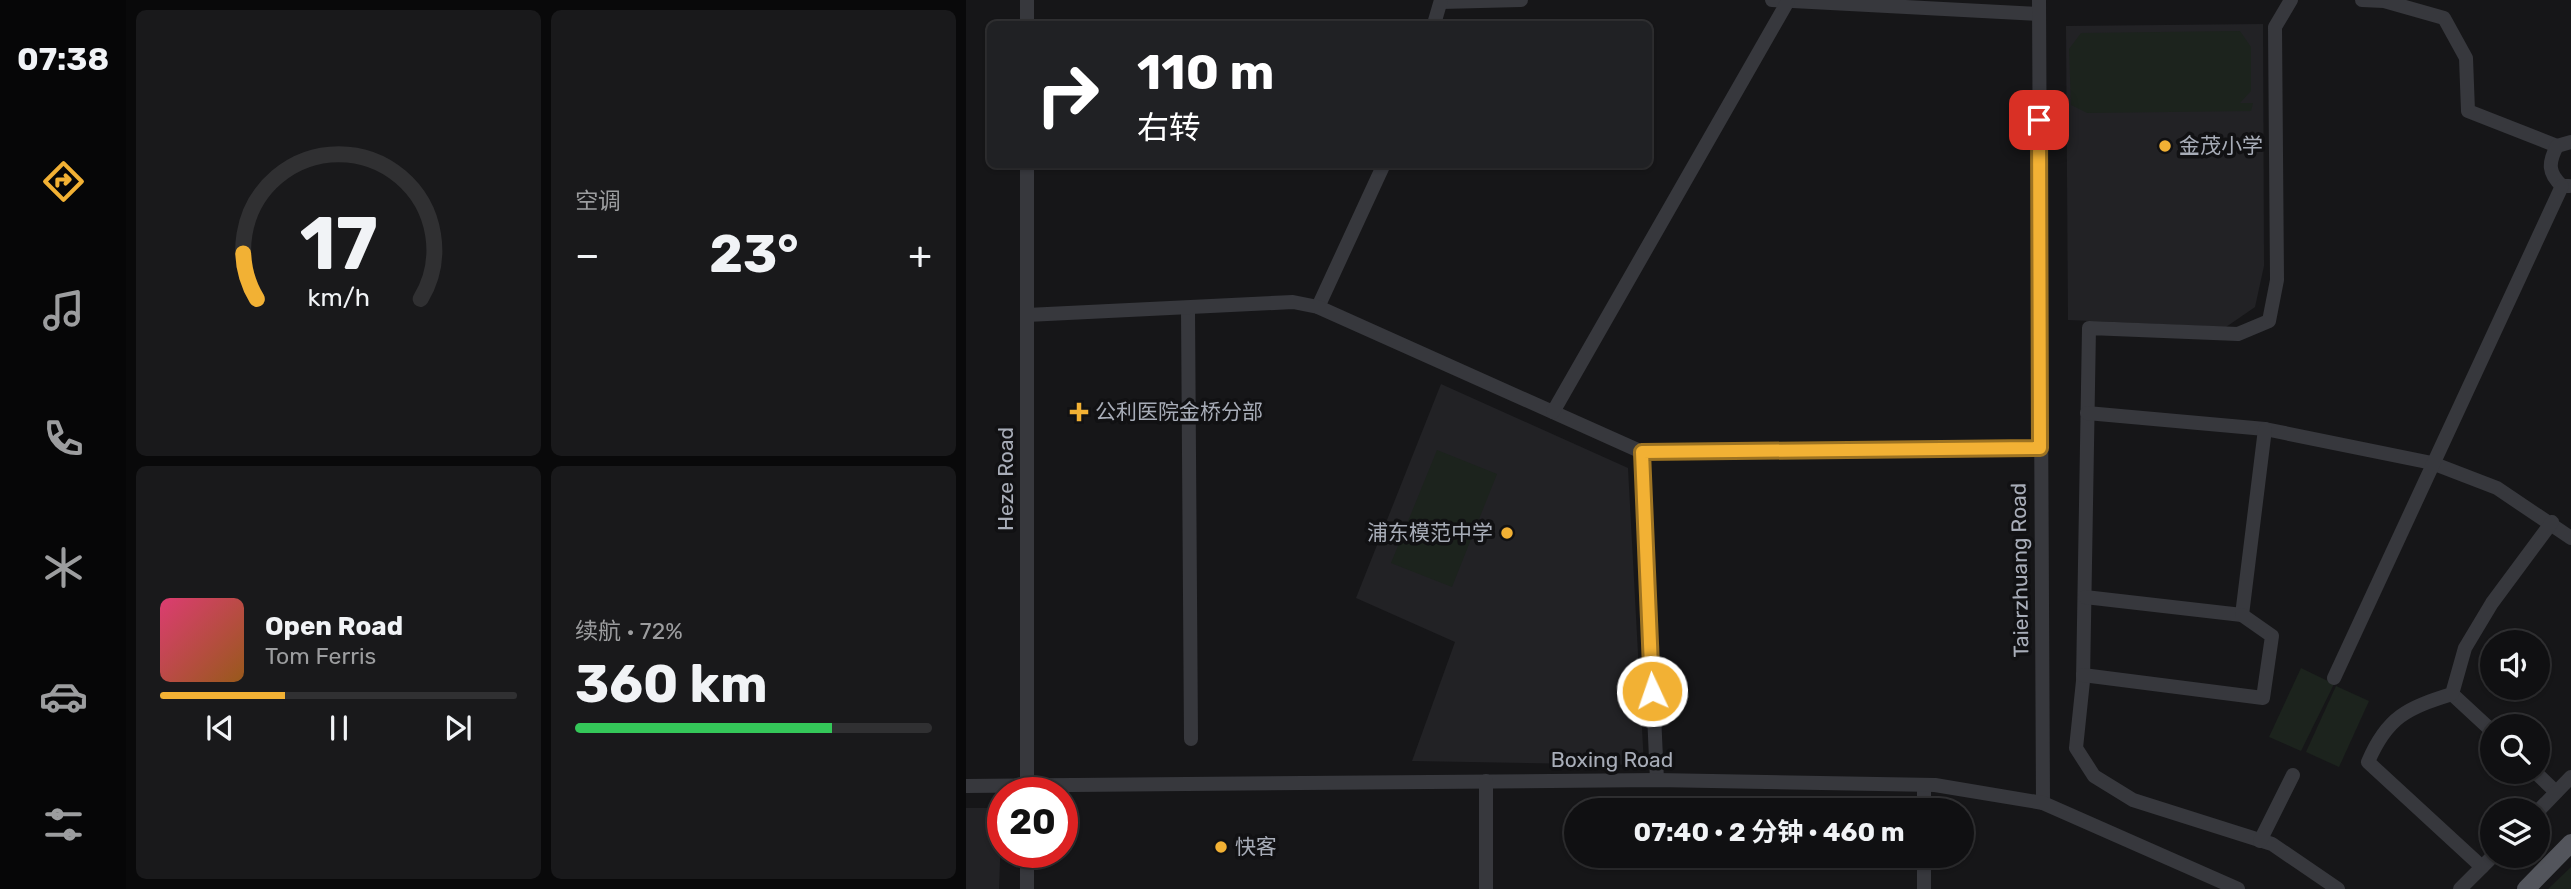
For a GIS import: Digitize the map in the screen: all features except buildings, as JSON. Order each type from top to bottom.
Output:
[{"type":"main road","points":[[2526,889],[2571,843]]},
{"type":"street","points":[[1027,0],[1027,21]]},
{"type":"street","points":[[1435,21],[1441,1],[1521,0]]},
{"type":"street","points":[[1772,0],[2039,7]]},
{"type":"street","points":[[2291,0],[2275,26],[2277,280],[2269,321],[2238,334],[2089,328],[2083,675],[2076,748],[2094,776],[2133,800],[2272,844],[2338,889]]},
{"type":"street","points":[[2334,678],[2432,463],[2567,186],[2552,177],[2549,160],[2564,144],[2468,111],[2466,58],[2444,19],[2384,1],[2362,0]]},
{"type":"street","points":[[1553,412],[1788,1]]},
{"type":"street","name":"Taierzhuang Road","points":[[2039,7],[2043,803]]},
{"type":"street","name":"Heze Road","points":[[1027,168],[1027,777]]},
{"type":"street","points":[[1318,307],[1382,168]]},
{"type":"street","points":[[1027,315],[1188,310],[1293,302],[1318,307],[1642,452],[2040,448]]},
{"type":"street","points":[[1188,310],[1191,739]]},
{"type":"street","points":[[2087,413],[2265,429],[2432,463],[2497,488],[2552,522],[2571,538]]},
{"type":"street","points":[[2242,615],[2265,429]]},
{"type":"street","points":[[1642,452],[1657,780]]},
{"type":"street","points":[[2452,694],[2465,648],[2492,603],[2552,522]]},
{"type":"street","points":[[2083,675],[2263,698],[2272,636],[2242,615],[2085,597]]},
{"type":"street","points":[[2452,694],[2480,720]]},
{"type":"street","points":[[2452,694],[2405,710],[2377,741],[2368,762],[2480,865]]},
{"type":"street","points":[[2260,841],[2293,775]]},
{"type":"street","points":[[2550,798],[2571,777]]},
{"type":"street","name":"Boxing Road","points":[[1078,787],[1657,780],[1924,785],[2043,803],[2238,889]]},
{"type":"street","points":[[1486,781],[1486,889]]},
{"type":"street","points":[[2548,784],[2556,792]]},
{"type":"street","points":[[1924,785],[1924,798]]},
{"type":"street","name":"Boxing Road","points":[[966,786],[987,787]]},
{"type":"street","points":[[1027,868],[1027,889]]},
{"type":"street","points":[[1924,868],[1924,889]]},
{"type":"street","points":[[2460,889],[2481,868]]},
{"type":"shaded area","name":"金茂小学","points":[[2263,24],[2264,266],[2255,307],[2226,327],[2068,320],[2066,26]]},
{"type":"shaded area","points":[[2240,31],[2251,47],[2251,91],[2240,103],[2253,103],[2251,111],[2087,113],[2071,105],[2069,49],[2081,33]]},
{"type":"shaded area","name":"浦东模范中学","points":[[1441,384],[1628,468],[1644,765],[1412,761],[1455,642],[1356,598]]},
{"type":"shaded area","points":[[1437,450],[1497,474],[1452,587],[1391,563]]},
{"type":"shaded area","points":[[2301,668],[2334,684],[2301,751],[2269,737]]},
{"type":"shaded area","points":[[2336,686],[2369,701],[2339,767],[2306,752]]},
{"type":"shaded area","points":[[966,808],[987,808],[987,868],[1000,868],[999,889],[966,889]]},
{"type":"shaded area","points":[[2571,867],[2571,889],[2548,889]]},
{"type":"place","name":"金茂小学","points":[[2165,146]]},
{"type":"place","name":"公利医院金桥分部","points":[[1079,412]]},
{"type":"place","name":"浦东模范中学","points":[[1507,533]]},
{"type":"place","name":"快客","points":[[1221,847]]},
{"type":"route","points":[[1652,691],[1642,452],[2040,448],[2039,120]]}]
